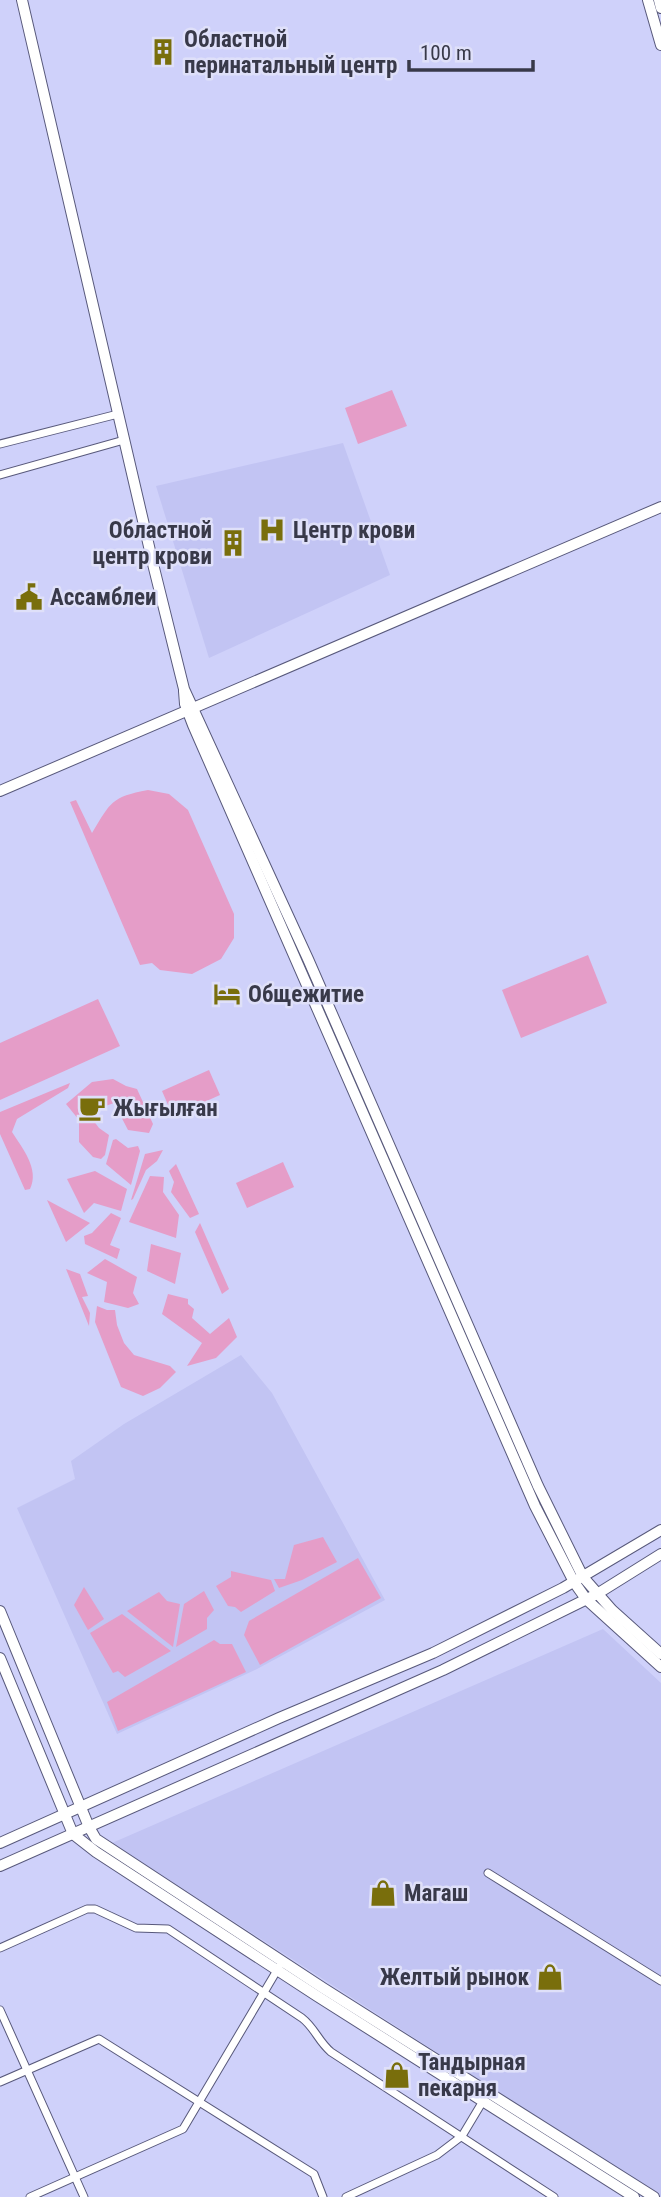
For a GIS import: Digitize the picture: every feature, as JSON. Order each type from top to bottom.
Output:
[{"type":"main road","points":[[22,0],[189,706],[535,1506],[578,1580],[586,1599],[661,1667]]},
{"type":"main road","points":[[648,0],[661,45]]},
{"type":"main road","points":[[659,0],[661,8]]},
{"type":"main road","points":[[0,791],[661,500]]},
{"type":"main road","points":[[0,784],[661,507]]},
{"type":"main road","points":[[0,1843],[278,1718],[433,1653],[578,1580],[661,1530]]},
{"type":"main road","points":[[1,1864],[443,1670],[597,1594],[661,1554]]},
{"type":"main road","points":[[578,1580],[597,1594],[661,1654]]},
{"type":"main road","points":[[0,1611],[80,1807],[96,1839],[483,2101],[594,2166],[654,2197]]},
{"type":"main road","points":[[0,1658],[73,1834],[96,1852],[594,2166],[634,2197]]},
{"type":"street","points":[[0,444],[118,414]]},
{"type":"street","points":[[0,475],[124,440]]},
{"type":"street","points":[[488,1873],[661,1981]]},
{"type":"street","points":[[0,1948],[76,1913],[95,1909],[136,1928],[168,1929],[312,2025],[319,2042],[331,2052],[554,2197]]},
{"type":"street","points":[[30,2197],[183,2129],[280,1966]]},
{"type":"street","points":[[0,2010],[84,2197]]},
{"type":"street","points":[[0,2081],[99,2039],[314,2174],[323,2197]]},
{"type":"street","points":[[346,2197],[437,2155],[462,2136],[483,2101]]},
{"type":"shaded area","points":[[392,390],[407,426],[358,444],[345,408]]},
{"type":"shaded area","name":"Центр крови","points":[[343,443],[390,575],[209,658],[156,486]]},
{"type":"shaded area","points":[[148,790],[169,794],[188,810],[234,914],[234,938],[221,959],[192,974],[160,970],[152,963],[140,965],[70,802],[76,800],[92,833],[113,802],[126,795]]},
{"type":"shaded area","points":[[588,955],[607,1003],[521,1038],[502,990]]},
{"type":"shaded area","points":[[98,999],[120,1046],[0,1100],[0,1043]]},
{"type":"shaded area","points":[[209,1070],[220,1095],[173,1116],[162,1091]]},
{"type":"shaded area","points":[[113,1079],[137,1089],[153,1124],[149,1133],[128,1130],[114,1103],[94,1110],[93,1120],[109,1135],[105,1155],[101,1159],[93,1157],[79,1142],[79,1120],[66,1104],[92,1082]]},
{"type":"shaded area","points":[[70,1083],[68,1088],[17,1119],[12,1132],[25,1152],[33,1174],[30,1189],[25,1190],[0,1134],[0,1112]]},
{"type":"shaded area","points":[[116,1139],[128,1148],[138,1146],[140,1151],[131,1185],[106,1164],[113,1140]]},
{"type":"shaded area","points":[[163,1150],[157,1161],[146,1170],[131,1200],[145,1154]]},
{"type":"shaded area","points":[[283,1162],[294,1187],[247,1208],[236,1183]]},
{"type":"shaded area","points":[[176,1164],[199,1214],[190,1218],[171,1192],[174,1182],[169,1171]]},
{"type":"shaded area","points":[[95,1171],[127,1189],[121,1211],[94,1203],[84,1213],[67,1179]]},
{"type":"shaded area","points":[[150,1176],[164,1177],[163,1192],[179,1215],[176,1238],[129,1222]]},
{"type":"shaded area","points":[[47,1200],[90,1223],[66,1242]]},
{"type":"shaded area","points":[[111,1213],[121,1218],[110,1245],[120,1249],[117,1259],[85,1244],[84,1236],[92,1233]]},
{"type":"shaded area","points":[[200,1223],[229,1289],[222,1294],[195,1232]]},
{"type":"shaded area","points":[[151,1244],[181,1253],[175,1284],[147,1271]]},
{"type":"shaded area","points":[[105,1259],[137,1277],[133,1293],[139,1304],[128,1308],[104,1302],[107,1282],[87,1273]]},
{"type":"shaded area","points":[[66,1269],[80,1274],[88,1296],[82,1297],[90,1313],[89,1326]]},
{"type":"shaded area","points":[[168,1294],[188,1299],[188,1304],[194,1309],[192,1318],[210,1334],[229,1318],[237,1337],[216,1358],[187,1366],[202,1343],[162,1314]]},
{"type":"shaded area","points":[[97,1306],[115,1310],[124,1343],[134,1355],[170,1366],[176,1372],[160,1388],[143,1396],[121,1387],[95,1322]]},
{"type":"shaded area","points":[[241,1355],[272,1393],[385,1600],[257,1669],[117,1734],[17,1508],[75,1479],[71,1461],[124,1424]]},
{"type":"shaded area","points":[[323,1537],[337,1562],[302,1580],[279,1588],[274,1579],[285,1579],[294,1545]]},
{"type":"shaded area","points":[[358,1558],[381,1598],[260,1665],[244,1635],[249,1621]]},
{"type":"shaded area","points":[[231,1571],[271,1580],[275,1591],[241,1612],[228,1606],[216,1586],[231,1577]]},
{"type":"shaded area","points":[[84,1587],[104,1619],[88,1630],[74,1605]]},
{"type":"shaded area","points":[[204,1591],[214,1610],[207,1618],[207,1629],[176,1647],[184,1604]]},
{"type":"shaded area","points":[[159,1592],[167,1601],[180,1604],[173,1647],[127,1611]]},
{"type":"shaded area","points":[[122,1614],[171,1651],[125,1677],[118,1671],[113,1673],[90,1633]]},
{"type":"shaded area","points":[[603,1629],[661,1683],[661,2197],[112,1843]]},
{"type":"shaded area","points":[[214,1640],[220,1644],[232,1644],[246,1672],[118,1731],[107,1702]]},
{"type":"place","name":"Областной перинатальный центр","points":[[163,52]]},
{"type":"place","name":"Центр крови","points":[[272,530]]},
{"type":"place","name":"Областной центр крови","points":[[233,543]]},
{"type":"place","name":"Ассамблеи","points":[[29,597]]},
{"type":"place","name":"Общежитие","points":[[227,994]]},
{"type":"place","name":"Жығылған","points":[[92,1108]]},
{"type":"place","name":"Магаш","points":[[383,1893]]},
{"type":"place","name":"Желтый рынок","points":[[550,1977]]},
{"type":"place","name":"Тандырная пекарня","points":[[397,2075]]}]
